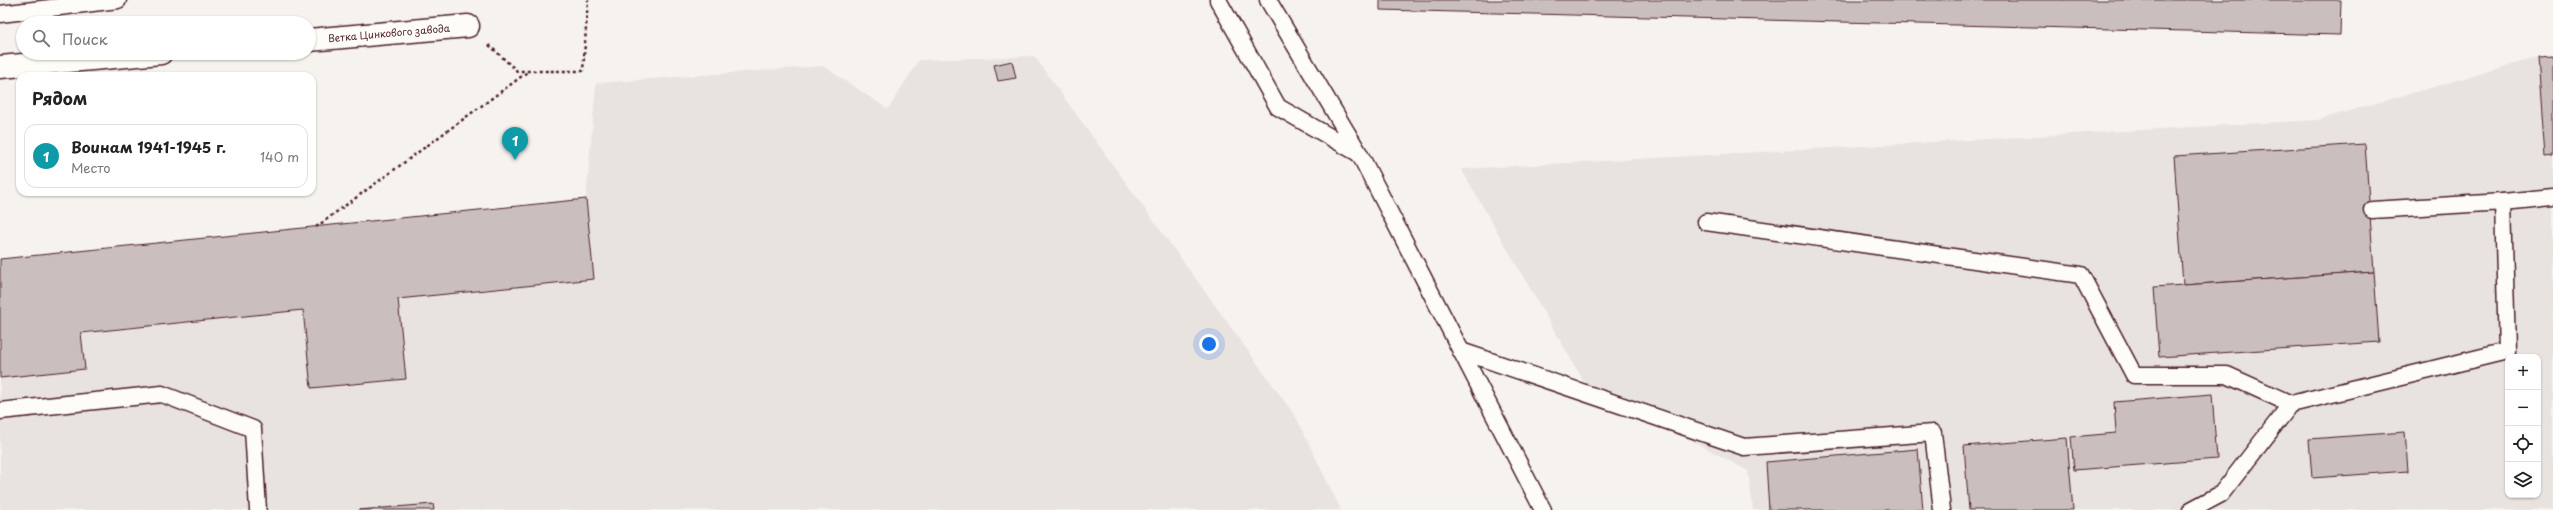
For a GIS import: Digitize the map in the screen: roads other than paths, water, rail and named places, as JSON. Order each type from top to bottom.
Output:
[{"type":"street","name":"Ветка Цинкового завода","points":[[316,39],[468,26]]},
{"type":"street","points":[[0,67],[80,60]]},
{"type":"lane","points":[[0,14],[118,0]]},
{"type":"lane","points":[[1218,0],[1278,107],[1359,153]]},
{"type":"lane","points":[[1268,0],[1359,153],[1543,510]]},
{"type":"lane","points":[[2372,210],[2504,202],[2553,197]]},
{"type":"lane","points":[[1706,222],[2082,275],[2134,375],[2227,375],[2291,404],[2507,351],[2504,202]]},
{"type":"lane","points":[[1461,351],[1744,447],[1933,432],[1942,510]]},
{"type":"lane","points":[[0,411],[162,394],[253,430],[258,510]]},
{"type":"lane","points":[[2191,510],[2221,494],[2291,404]]},
{"type":"place","name":"Воинам 1941-1945 г.","points":[[515,160]]}]
